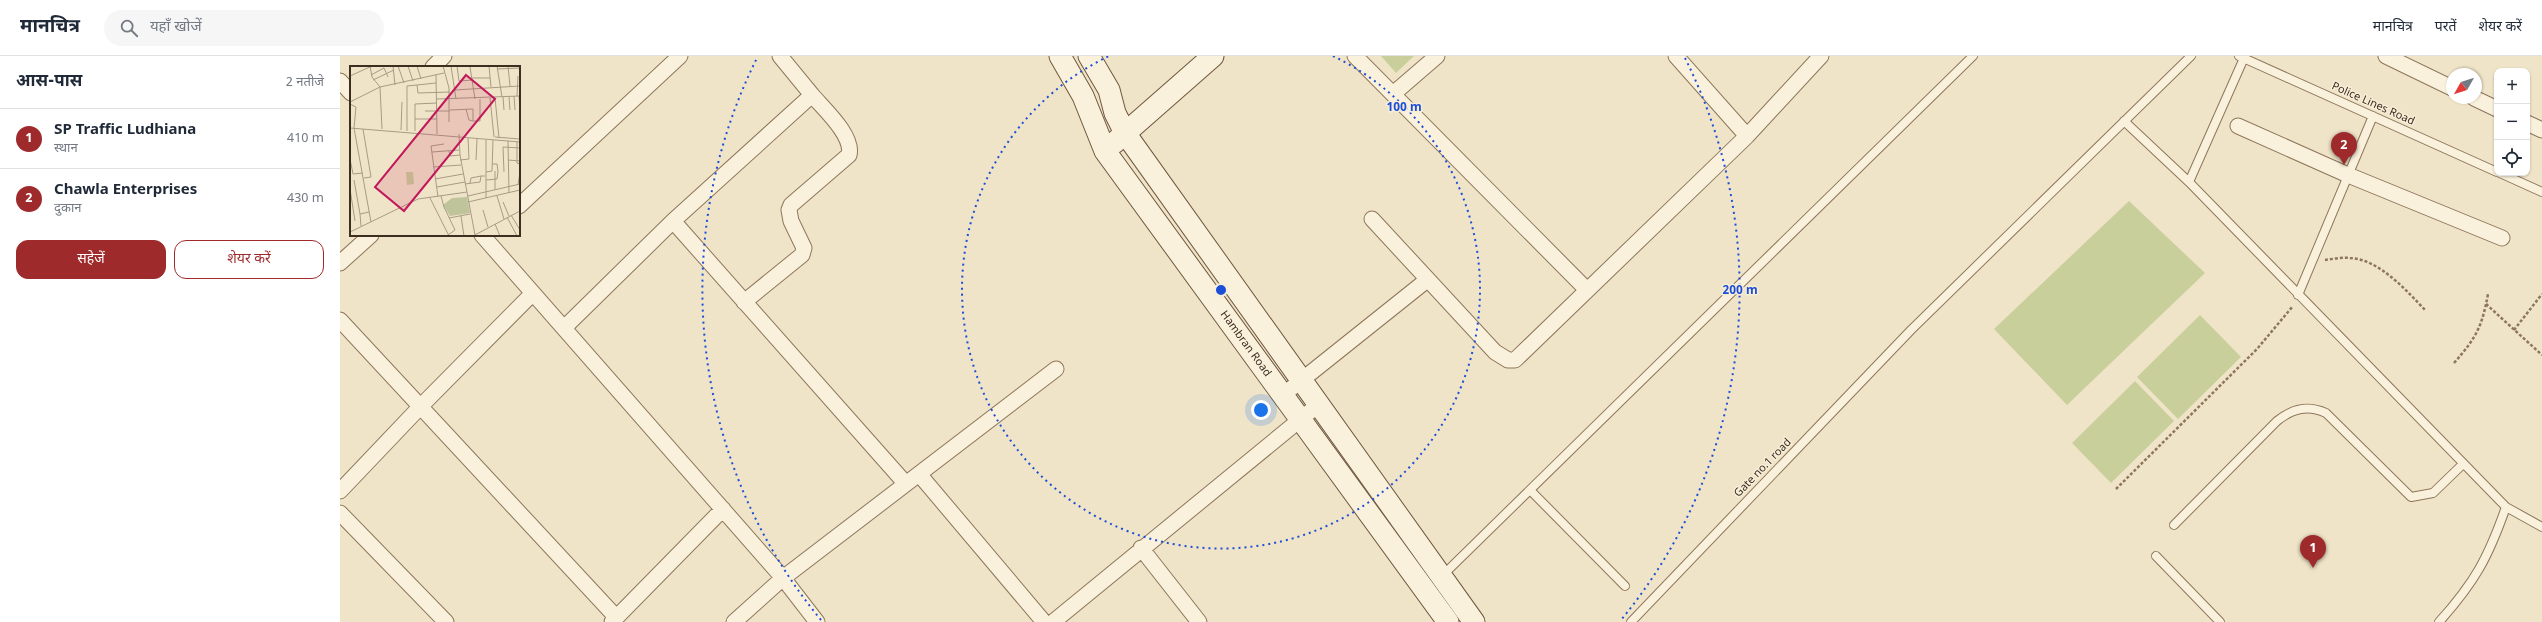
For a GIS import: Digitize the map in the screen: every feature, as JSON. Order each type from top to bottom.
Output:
[{"type":"main road","name":"Hambran Road","points":[[1060,56],[1083,96],[1105,151],[1448,622]]},
{"type":"main road","points":[[1089,56],[1109,90],[1115,113],[1125,133],[1474,622]]},
{"type":"main road","points":[[1105,151],[1213,56]]},
{"type":"street","points":[[434,66],[444,56]]},
{"type":"street","points":[[520,205],[680,56]]},
{"type":"street","points":[[744,302],[802,255],[804,248],[789,215],[791,204],[849,155],[851,148],[844,133],[780,56]]},
{"type":"street","points":[[1355,56],[1587,290]]},
{"type":"street","points":[[1393,94],[1436,56]]},
{"type":"street","points":[[1676,56],[1746,136]]},
{"type":"street","points":[[1372,219],[1495,352],[1512,361],[1518,359],[1746,136],[1821,56]]},
{"type":"street","points":[[2386,56],[2446,85]]},
{"type":"street","points":[[340,81],[350,92]]},
{"type":"street","points":[[564,328],[673,221],[812,94]]},
{"type":"street","points":[[2482,102],[2494,108]]},
{"type":"street","points":[[2530,124],[2542,130]]},
{"type":"street","points":[[2238,126],[2348,175],[2502,238]]},
{"type":"street","points":[[673,221],[906,484]]},
{"type":"street","points":[[340,263],[370,236]]},
{"type":"street","points":[[485,236],[533,293],[783,578],[817,622]]},
{"type":"street","points":[[1283,395],[1427,280]]},
{"type":"street","points":[[340,491],[420,407],[533,293]]},
{"type":"street","points":[[340,320],[614,620],[723,509]]},
{"type":"street","points":[[734,622],[783,578],[1056,369]]},
{"type":"street","points":[[1053,622],[1141,548],[1318,405]]},
{"type":"street","points":[[919,474],[1044,622]]},
{"type":"street","points":[[340,513],[446,622]]},
{"type":"street","points":[[1141,548],[1199,622]]},
{"type":"lane","points":[[1442,576],[1973,56]]},
{"type":"lane","name":"Gate no.1 road","points":[[1631,622],[1912,330],[2191,56]]},
{"type":"lane","points":[[2189,182],[2242,57]]},
{"type":"lane","name":"Police Lines Road","points":[[2242,57],[2494,170]]},
{"type":"lane","points":[[2298,295],[2373,116]]},
{"type":"lane","points":[[2124,121],[2189,182],[2506,507],[2542,527]]},
{"type":"lane","name":"Police Lines Road","points":[[2507,176],[2542,192]]},
{"type":"lane","points":[[2174,524],[2277,421],[2288,413],[2305,408],[2315,408],[2326,413],[2411,497],[2432,493],[2463,464]]},
{"type":"lane","points":[[1530,490],[1625,586]]},
{"type":"lane","points":[[2439,622],[2464,594],[2488,556],[2506,507]]},
{"type":"lane","points":[[2156,556],[2220,622]]},
{"type":"path","points":[[2312,262],[2351,258],[2370,264],[2394,278],[2426,311]]},
{"type":"path","points":[[2454,363],[2472,342],[2481,323],[2488,294]]},
{"type":"path","points":[[2514,330],[2542,294]]},
{"type":"path","points":[[2116,489],[2257,349],[2290,312],[2298,295]]},
{"type":"path","points":[[2486,304],[2542,355]]},
{"type":"green space","points":[[1381,56],[1414,56],[1396,73]]},
{"type":"green space","points":[[2129,201],[2205,273],[2067,405],[1994,329]]},
{"type":"green space","points":[[2200,315],[2241,357],[2178,419],[2137,377]]},
{"type":"green space","points":[[2135,381],[2174,421],[2111,483],[2072,443]]},
{"type":"place","name":"Chawla Enterprises","points":[[2344,165]]},
{"type":"place","name":"SP Traffic Ludhiana","points":[[2313,568]]}]
